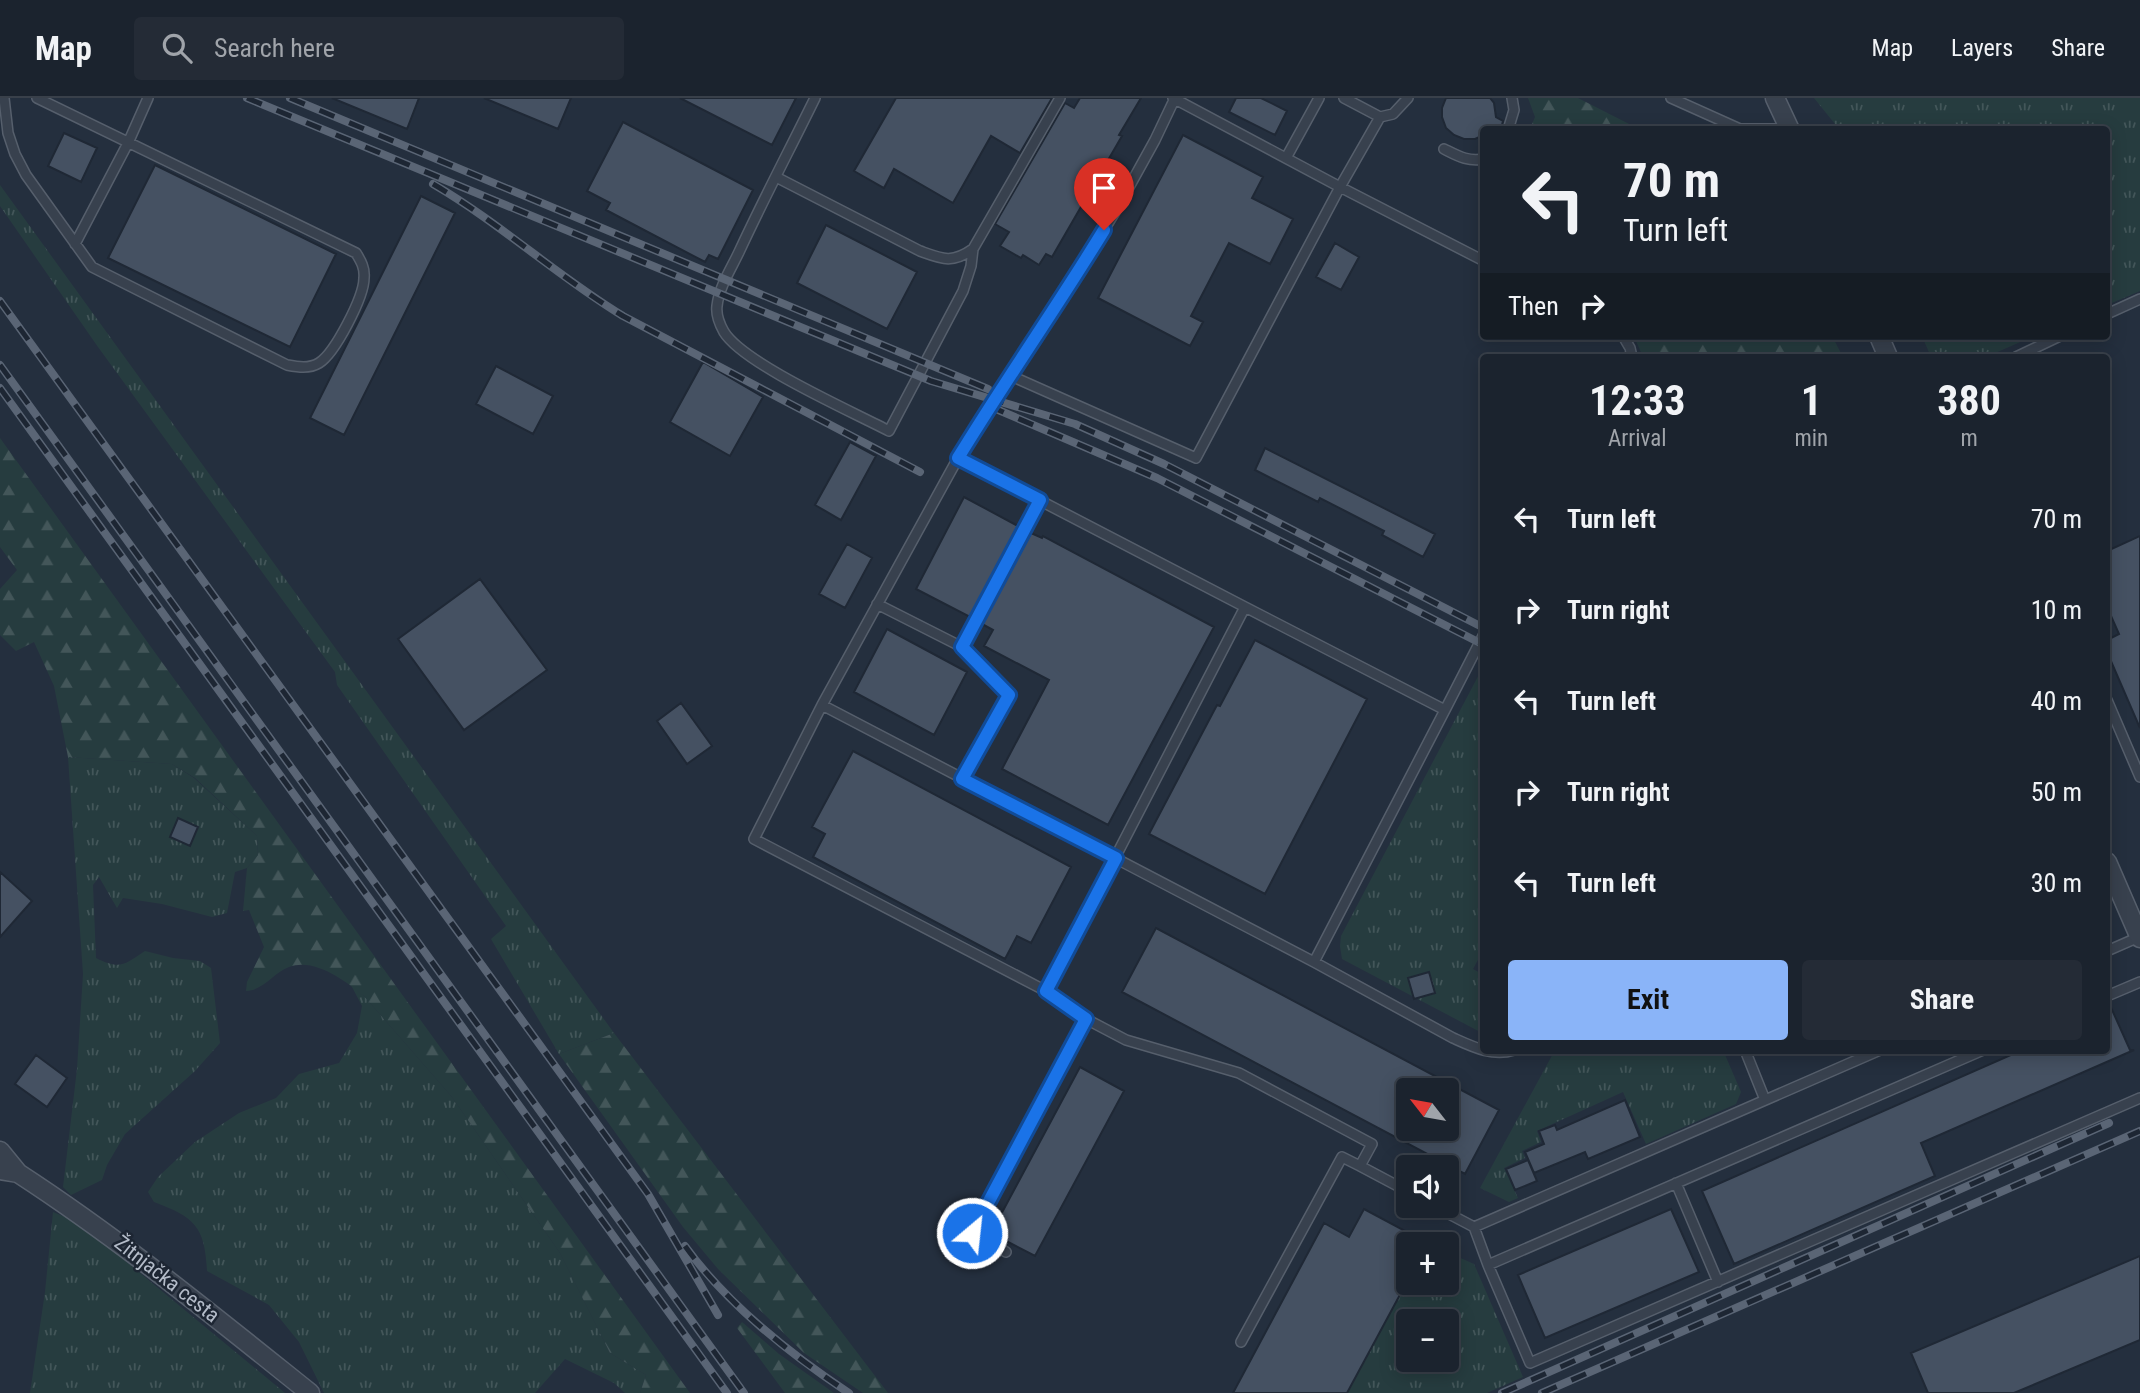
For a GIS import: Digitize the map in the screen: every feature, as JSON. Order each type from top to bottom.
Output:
[{"type":"street","points":[[1775,98],[1789,126]]},
{"type":"street","points":[[2110,869],[2140,938]]},
{"type":"street","points":[[0,1151],[18,1173]]},
{"type":"street","points":[[0,1170],[18,1173]]},
{"type":"street","name":"Žitnjačka cesta","points":[[18,1173],[79,1212],[148,1263],[310,1393]]},
{"type":"lane","points":[[4,98],[8,133],[15,154],[26,175],[92,267],[287,365],[311,367],[320,363],[331,352],[340,338],[365,280],[363,264],[356,253],[37,98]]},
{"type":"lane","points":[[75,244],[128,143],[148,98]]},
{"type":"lane","points":[[816,98],[719,295],[716,309],[722,326],[740,349],[762,364],[889,430],[963,291],[973,249],[1060,98]]},
{"type":"lane","points":[[1360,1166],[1372,1144],[1239,1073],[1126,1040],[1086,1019],[1046,991],[754,839],[822,705],[958,458],[1009,375],[1075,278],[1118,206],[1174,98],[1480,259]]},
{"type":"lane","points":[[1286,158],[1319,98]]},
{"type":"lane","points":[[1344,98],[1380,117],[1392,114],[1408,98]]},
{"type":"lane","points":[[1509,126],[1514,110],[1512,98]]},
{"type":"lane","points":[[1671,98],[1733,126]]},
{"type":"lane","points":[[1009,375],[1196,458],[1380,117]]},
{"type":"lane","points":[[1444,149],[1463,159],[1480,160]]},
{"type":"lane","points":[[776,177],[919,251],[959,259],[973,249]]},
{"type":"lane","points":[[2110,313],[2140,299]]},
{"type":"lane","points":[[2022,354],[2052,340]]},
{"type":"lane","points":[[958,458],[1445,710]]},
{"type":"lane","points":[[962,647],[1040,500]]},
{"type":"lane","points":[[877,604],[962,647],[1009,695],[962,779]]},
{"type":"lane","points":[[1046,991],[1245,607]]},
{"type":"lane","points":[[1314,962],[1480,642]]},
{"type":"lane","points":[[822,705],[1314,962],[1415,1019],[1480,1049]]},
{"type":"lane","points":[[2110,707],[2140,777]]},
{"type":"lane","points":[[2110,950],[2140,938]]},
{"type":"lane","points":[[2110,995],[2140,982]]},
{"type":"lane","points":[[1006,1252],[972,1233],[1086,1019]]},
{"type":"lane","points":[[1747,1054],[1765,1100]]},
{"type":"lane","points":[[1474,1227],[1871,1054]]},
{"type":"lane","points":[[1488,1265],[1971,1054]]},
{"type":"lane","points":[[1457,1218],[1474,1227],[1530,1363],[2140,1098]]},
{"type":"lane","points":[[1241,1342],[1342,1157],[1396,1185]]},
{"type":"lane","points":[[1676,1183],[1718,1282]]},
{"type":"green space","points":[[1528,98],[1578,98],[1633,126],[1531,126],[1535,117]]},
{"type":"green space","points":[[1814,98],[2140,98],[2140,291],[2110,304],[2110,126],[1837,126]]},
{"type":"green space","points":[[0,185],[614,1033],[559,1054],[491,939],[506,926],[337,685],[335,672],[98,347],[0,206]]},
{"type":"green space","points":[[1636,340],[1834,340],[1841,354],[1642,354]]},
{"type":"green space","points":[[1924,340],[2025,340],[1993,354],[1930,354]]},
{"type":"green space","points":[[0,438],[690,1393],[640,1393],[646,1375],[610,1353],[560,1253],[452,1097],[364,996],[329,972],[309,965],[289,967],[258,988],[246,991],[247,982],[264,947],[249,910],[243,911],[247,868],[258,855],[257,836],[195,778],[172,764],[68,757],[54,686],[34,642],[16,651],[0,635],[0,589],[17,570],[0,547]]},
{"type":"green space","points":[[1480,673],[1480,956],[1473,969],[1480,973],[1480,1032],[1342,959],[1341,936]]},
{"type":"green space","points":[[68,757],[172,764],[194,778],[257,836],[258,855],[247,868],[235,872],[227,913],[212,917],[162,904],[123,898],[117,908],[99,877],[93,885],[96,958],[117,965],[132,960],[145,951],[200,961],[211,968],[220,1043],[195,1071],[125,1134],[107,1165],[102,1180],[71,1195],[63,1187],[77,1069],[83,974]]},
{"type":"green space","points":[[351,985],[364,996],[452,1097],[560,1253],[610,1353],[646,1375],[640,1393],[625,1393],[614,1383],[565,1359],[535,1393],[324,1393],[299,1342],[269,1305],[207,1271],[204,1243],[195,1225],[179,1213],[154,1202],[148,1192],[158,1177],[195,1142],[239,1113],[276,1098],[299,1074],[339,1063],[357,1033],[362,1006]]},
{"type":"green space","points":[[614,1033],[888,1393],[863,1393],[804,1353],[718,1269],[683,1227],[559,1054]]},
{"type":"green space","points":[[1553,1054],[1725,1054],[1741,1092],[1736,1104],[1646,1144],[1623,1092],[1537,1131],[1541,1142],[1522,1151],[1525,1158],[1504,1168],[1518,1198],[1509,1202],[1480,1188]]},
{"type":"green space","points":[[53,1212],[68,1218],[111,1249],[285,1393],[30,1393],[45,1292]]},
{"type":"green space","points":[[1459,1257],[1474,1264],[1523,1377],[1487,1393],[1347,1393],[1400,1295],[1459,1295]]},
{"type":"green space","points":[[742,1322],[779,1354],[834,1393],[785,1393],[737,1328]]},
{"type":"building","points":[[332,98],[419,98],[407,129]]},
{"type":"building","points":[[484,98],[571,98],[558,129]]},
{"type":"building","points":[[680,98],[796,98],[772,145]]},
{"type":"building","points":[[896,98],[1052,98],[1020,153],[991,136],[953,203],[894,169],[884,188],[854,171]]},
{"type":"building","points":[[1080,98],[1141,98],[1052,257],[1046,254],[1039,265],[1000,246],[1009,232],[995,224],[1065,103],[1074,108]]},
{"type":"building","points":[[1236,98],[1261,98],[1287,111],[1275,135],[1229,112]]},
{"type":"building","points":[[1446,98],[1490,98],[1494,103],[1496,117],[1503,121],[1500,126],[1480,126],[1480,137],[1464,139],[1446,128],[1442,108]]},
{"type":"building","points":[[623,122],[753,190],[718,259],[709,255],[705,262],[606,210],[610,203],[587,191]]},
{"type":"building","points":[[64,133],[97,148],[81,182],[48,166]]},
{"type":"building","points":[[1183,135],[1263,177],[1252,198],[1293,219],[1270,264],[1229,243],[1191,316],[1203,322],[1190,346],[1098,298]]},
{"type":"building","points":[[155,165],[336,254],[290,347],[108,258]]},
{"type":"building","points":[[421,196],[455,213],[344,435],[310,418]]},
{"type":"building","points":[[826,225],[917,272],[887,329],[797,283]]},
{"type":"building","points":[[1335,243],[1359,257],[1341,290],[1316,277]]},
{"type":"building","points":[[703,362],[763,397],[730,456],[670,422]]},
{"type":"building","points":[[496,366],[553,396],[533,434],[476,404]]},
{"type":"building","points":[[850,442],[876,456],[841,520],[815,505]]},
{"type":"building","points":[[1265,448],[1435,534],[1423,557],[1382,535],[1384,531],[1320,498],[1318,502],[1255,470]]},
{"type":"building","points":[[964,497],[1018,526],[970,617],[916,589]]},
{"type":"building","points":[[1031,533],[1042,538],[1043,536],[1214,627],[1108,825],[1002,769],[1049,680],[984,646],[993,630],[982,624]]},
{"type":"building","points":[[2140,536],[2140,728],[2110,659],[2110,638],[2119,634],[2110,614],[2110,550]]},
{"type":"building","points":[[847,544],[872,558],[845,608],[819,594]]},
{"type":"building","points":[[480,579],[547,670],[464,730],[398,639]]},
{"type":"building","points":[[887,629],[967,672],[934,735],[854,692]]},
{"type":"building","points":[[1255,640],[1367,699],[1265,894],[1149,834],[1217,705],[1220,706]]},
{"type":"building","points":[[681,703],[712,746],[687,764],[657,721]]},
{"type":"building","points":[[853,751],[1071,867],[1031,943],[1017,936],[1005,959],[813,857],[825,834],[812,827]]},
{"type":"building","points":[[178,818],[198,827],[190,846],[170,837]]},
{"type":"building","points":[[0,872],[32,901],[0,937]]},
{"type":"building","points":[[1156,928],[1439,1078],[1396,1078],[1396,1137],[1122,992]]},
{"type":"building","points":[[1429,972],[1435,993],[1414,999],[1408,978]]},
{"type":"building","points":[[2110,1005],[2130,1050],[2134,1050],[1921,1143],[1935,1176],[1734,1264],[1702,1191],[2013,1054],[2110,1054]]},
{"type":"building","points":[[36,1055],[67,1078],[47,1107],[15,1084]]},
{"type":"building","points":[[1080,1067],[1124,1091],[1035,1256],[991,1233]]},
{"type":"building","points":[[1460,1089],[1499,1110],[1465,1174],[1459,1171],[1459,1155],[1429,1155],[1403,1141],[1460,1141]]},
{"type":"building","points":[[1625,1100],[1640,1137],[1588,1159],[1585,1152],[1534,1173],[1525,1152],[1544,1144],[1539,1131],[1555,1125],[1557,1130]]},
{"type":"building","points":[[1528,1160],[1537,1181],[1515,1190],[1506,1169]]},
{"type":"building","points":[[1364,1209],[1407,1232],[1396,1232],[1396,1295],[1400,1295],[1347,1393],[1233,1393],[1324,1223],[1349,1237]]},
{"type":"building","points":[[1671,1209],[1699,1272],[1545,1338],[1518,1275]]},
{"type":"building","points":[[2140,1256],[2140,1340],[2014,1393],[1928,1393],[1911,1353]]},
{"type":"railway","points":[[247,98],[931,381],[1075,424],[1164,464],[1480,626]]},
{"type":"railway","points":[[290,98],[988,389]]},
{"type":"railway","points":[[433,184],[482,215],[623,316],[920,472]]},
{"type":"railway","points":[[0,301],[648,1194],[718,1315]]},
{"type":"railway","points":[[0,365],[744,1393]]},
{"type":"railway","points":[[0,388],[727,1393]]},
{"type":"railway","points":[[989,406],[1157,478],[1480,643]]},
{"type":"railway","points":[[1502,1393],[2109,1123]]},
{"type":"railway","points":[[1542,1393],[2140,1131]]},
{"type":"railway","points":[[685,1246],[720,1288],[761,1327],[849,1393]]},
{"type":"route","points":[[972,1233],[1086,1019],[1046,991],[1116,858],[962,779],[1009,695],[962,647],[1040,500],[958,458],[1104,230]]}]
